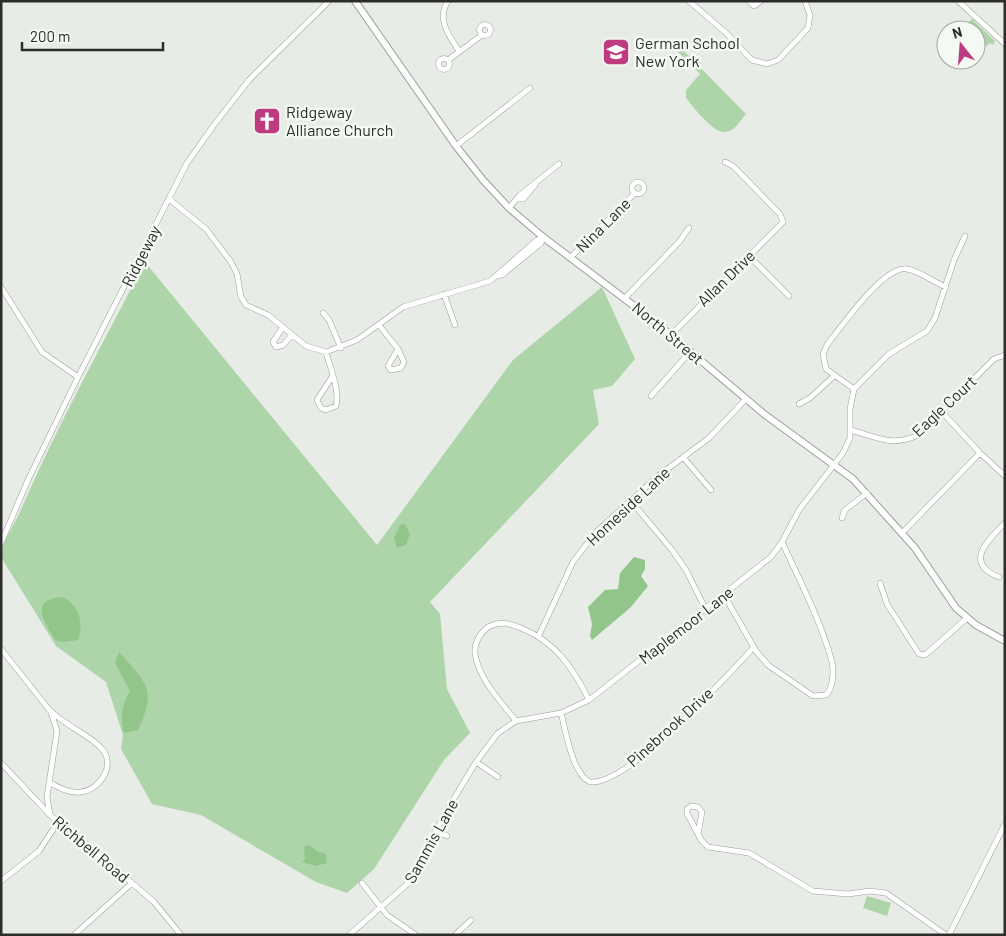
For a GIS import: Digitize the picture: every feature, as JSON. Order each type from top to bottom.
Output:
[{"type":"main road","name":"North Street","points":[[354,1],[456,146],[483,180],[509,208],[543,237],[671,335],[746,399],[834,464],[867,493],[915,548],[945,595],[967,618],[1005,641]]},
{"type":"street","name":"Ridgeway","points":[[1,543],[28,480],[78,377],[187,164],[249,80],[329,1]]},
{"type":"street","points":[[448,1],[442,13],[444,23],[447,33],[459,51]]},
{"type":"street","points":[[689,1],[725,32],[741,51],[752,60],[767,64],[778,60],[808,28],[810,15],[805,1]]},
{"type":"street","points":[[749,1],[754,6],[761,1]]},
{"type":"street","points":[[958,1],[1005,44]]},
{"type":"street","points":[[448,60],[482,35]]},
{"type":"street","points":[[456,146],[530,88]]},
{"type":"street","name":"Allan Drive","points":[[671,335],[783,222],[780,214],[733,166],[725,162]]},
{"type":"street","points":[[509,208],[528,194],[558,164]]},
{"type":"street","name":"Nina Lane","points":[[571,257],[635,193]]},
{"type":"street","points":[[170,199],[206,229],[231,262],[237,274],[241,292],[250,305],[268,315],[306,346],[326,352],[341,348],[379,325],[403,307],[502,276],[535,248],[543,237]]},
{"type":"street","points":[[625,298],[679,242],[689,228]]},
{"type":"street","points":[[946,287],[909,269],[901,268],[888,275],[827,345],[823,354],[826,369],[854,389],[890,354],[927,331],[935,318],[965,236]]},
{"type":"street","points":[[749,256],[789,296]]},
{"type":"street","points":[[1,287],[42,352],[78,377]]},
{"type":"street","points":[[444,294],[455,325]]},
{"type":"street","points":[[323,313],[329,320],[341,348]]},
{"type":"street","points":[[379,325],[398,349]]},
{"type":"street","points":[[283,327],[272,342],[276,347],[283,345],[292,335]]},
{"type":"street","points":[[326,352],[338,399],[336,406],[326,410],[321,408],[317,400],[332,376]]},
{"type":"street","points":[[651,396],[690,352]]},
{"type":"street","name":"Eagle Court","points":[[850,430],[892,442],[904,442],[916,436],[994,360],[1005,356]]},
{"type":"street","points":[[799,404],[810,398],[834,376]]},
{"type":"street","name":"Maplemoor Lane","points":[[498,733],[516,721],[561,713],[589,700],[608,688],[705,608],[764,564],[782,542],[799,510],[834,464],[850,438],[850,409],[854,389]]},
{"type":"street","name":"Homeside Lane","points":[[539,635],[573,562],[595,534],[683,457],[709,438],[746,399]]},
{"type":"street","points":[[942,411],[980,453],[1005,476]]},
{"type":"street","points":[[902,533],[980,453]]},
{"type":"street","points":[[683,457],[711,490]]},
{"type":"street","points":[[842,518],[845,510],[867,493]]},
{"type":"street","points":[[631,501],[672,550],[686,570],[705,608]]},
{"type":"street","points":[[999,577],[990,573],[983,565],[980,556],[983,546],[1005,523]]},
{"type":"street","points":[[724,594],[754,647],[768,665],[806,692],[817,697],[823,697],[830,692],[832,662],[807,595],[782,542]]},
{"type":"street","points":[[880,582],[887,604],[919,654],[925,655],[967,618]]},
{"type":"street","points":[[516,721],[493,692],[478,665],[475,646],[480,634],[500,623],[510,623],[539,635],[567,661],[589,700]]},
{"type":"street","name":"Pinebrook Drive","points":[[561,713],[570,751],[582,776],[590,782],[601,781],[625,769],[647,752],[681,722],[754,647]]},
{"type":"street","points":[[1,649],[51,712],[102,748],[107,760],[107,771],[99,784],[80,793],[71,792],[48,782]]},
{"type":"street","points":[[50,815],[47,797],[48,782],[57,730],[51,712]]},
{"type":"street","points":[[57,730],[67,725]]},
{"type":"street","name":"Sammis Lane","points":[[349,935],[412,880],[435,830],[476,762],[498,733]]},
{"type":"street","points":[[476,762],[498,777]]},
{"type":"street","name":"Richbell Road","points":[[1,763],[50,815],[93,849],[154,902],[181,935]]},
{"type":"street","points":[[698,834],[702,815],[700,808],[695,805],[687,809],[698,834],[708,847],[749,853],[813,891],[848,894],[870,890],[886,894],[947,935],[1005,824]]},
{"type":"street","points":[[1,881],[40,851],[58,822]]},
{"type":"street","points":[[435,830],[447,836]]},
{"type":"street","points":[[74,935],[132,883]]},
{"type":"street","points":[[362,883],[381,908],[394,921],[416,935]]},
{"type":"street","points":[[455,935],[471,920]]},
{"type":"shaded area","points":[[986,32],[995,41],[993,45],[990,43],[986,46]]},
{"type":"shaded area","points":[[680,47],[746,114],[731,130],[725,132],[715,128],[704,119],[686,98],[686,90],[700,74],[676,50]]},
{"type":"shaded area","points":[[145,262],[377,545],[513,360],[602,287],[635,359],[612,386],[593,390],[599,424],[430,602],[440,614],[447,689],[470,733],[444,760],[374,869],[347,893],[316,882],[201,815],[152,804],[121,749],[123,735],[106,682],[56,646],[1,557],[5,540],[49,448]]},
{"type":"shaded area","points":[[405,524],[410,534],[406,545],[397,548],[394,538],[400,525]]},
{"type":"shaded area","points":[[634,557],[645,560],[645,569],[641,576],[648,586],[631,607],[592,640],[590,636],[592,624],[588,607],[605,590],[618,589],[620,573]]},
{"type":"shaded area","points":[[62,597],[68,600],[77,610],[81,628],[78,640],[64,642],[55,640],[44,620],[42,608],[45,603],[51,599]]},
{"type":"shaded area","points":[[119,652],[142,680],[148,696],[144,716],[138,730],[124,733],[122,711],[130,691],[115,663]]},
{"type":"shaded area","points":[[309,845],[317,851],[326,854],[327,863],[316,866],[302,862],[305,859],[304,847]]},
{"type":"shaded area","points":[[867,896],[891,903],[887,916],[863,908]]},
{"type":"place","name":"German School New York","points":[[616,52]]},
{"type":"place","name":"Ridgeway Alliance Church","points":[[267,121]]}]
